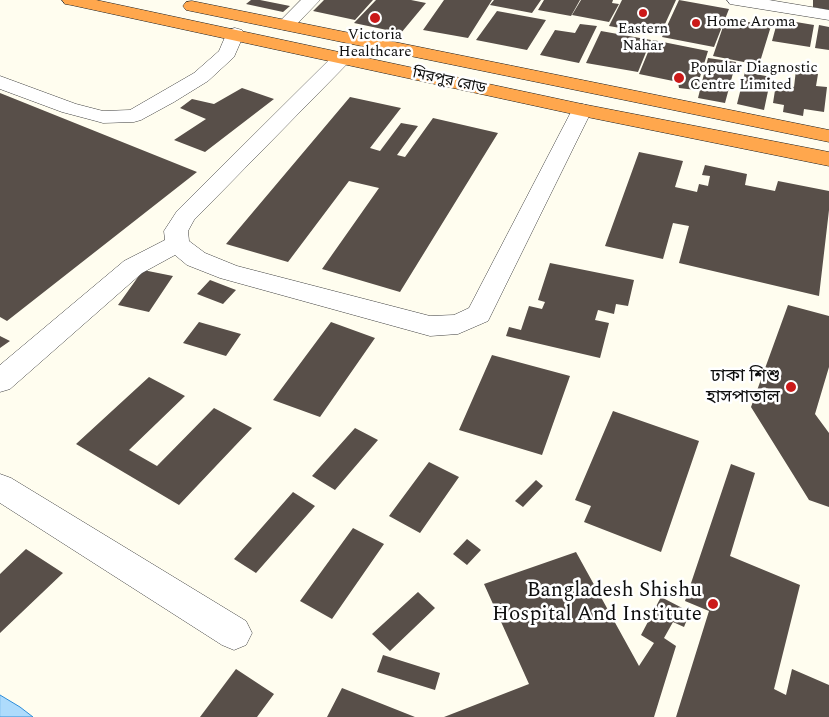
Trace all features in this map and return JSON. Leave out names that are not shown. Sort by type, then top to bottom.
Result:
[{"type":"highway","name":"মিরপুর রোড","points":[[71,0],[582,110],[829,159]]},
{"type":"highway","name":"মিরপুর রোড","points":[[170,2],[829,136]]},
{"type":"highway","points":[[493,91],[507,70]]},
{"type":"street","points":[[286,25],[311,0]]},
{"type":"street","points":[[736,0],[765,2],[829,15]]},
{"type":"street","points":[[0,82],[69,108],[103,117],[134,116],[201,77],[227,53],[234,34]]},
{"type":"street","points":[[342,58],[185,216],[176,231],[177,244],[196,259],[229,272],[430,326],[458,324],[478,314],[582,110]]},
{"type":"street","points":[[0,381],[133,267],[177,244]]},
{"type":"street","points":[[0,486],[234,633]]},
{"type":"water","points":[[0,695],[20,707],[33,717],[0,717]]},
{"type":"building","points":[[251,0],[290,6],[283,12],[246,4]]},
{"type":"building","points":[[324,0],[373,0],[355,20],[313,11]]},
{"type":"building","points":[[376,0],[411,0],[426,3],[401,33],[354,23]]},
{"type":"building","points":[[444,0],[492,0],[468,38],[423,30]]},
{"type":"building","points":[[494,0],[541,0],[532,13],[490,5]]},
{"type":"building","points":[[544,0],[580,0],[571,16],[538,10]]},
{"type":"building","points":[[581,0],[613,0],[612,3],[619,4],[609,22],[572,15]]},
{"type":"building","name":"Eastern Nahar","points":[[622,0],[676,0],[660,35],[609,26]]},
{"type":"building","name":"Home Aroma","points":[[679,0],[729,9],[714,47],[662,37]]},
{"type":"building","points":[[813,0],[829,0],[829,10],[813,7]]},
{"type":"building","points":[[497,11],[546,20],[527,50],[476,40]]},
{"type":"building","points":[[726,18],[771,26],[759,65],[713,56]]},
{"type":"building","points":[[778,19],[814,25],[810,47],[772,41]]},
{"type":"building","points":[[580,24],[597,26],[579,63],[540,55],[555,30],[575,33]]},
{"type":"building","points":[[819,25],[829,27],[829,50],[815,48]]},
{"type":"building","points":[[601,31],[651,40],[638,72],[586,63]]},
{"type":"building","name":"Popular Diagnostic Centre Limited","points":[[653,40],[708,51],[696,90],[679,88],[678,82],[639,74]]},
{"type":"building","points":[[708,58],[736,62],[725,103],[698,98]]},
{"type":"building","points":[[796,70],[818,74],[816,86],[827,87],[824,112],[804,109],[803,116],[783,112],[784,105],[773,103],[776,84],[794,87]]},
{"type":"building","points":[[745,72],[771,77],[764,110],[737,104]]},
{"type":"building","points":[[242,88],[274,99],[205,152],[174,140],[206,119],[180,108],[192,99],[214,104]]},
{"type":"building","points":[[0,93],[197,172],[7,321],[0,317]]},
{"type":"building","points":[[350,97],[401,108],[370,148],[380,151],[401,123],[418,126],[397,155],[405,157],[433,118],[498,133],[400,292],[322,269],[379,188],[349,181],[288,262],[226,244]]},
{"type":"building","points":[[639,152],[683,161],[675,187],[697,192],[699,184],[708,186],[710,176],[702,175],[705,165],[747,174],[745,185],[775,191],[778,181],[829,191],[829,210],[819,296],[679,263],[689,226],[673,223],[663,259],[605,246]]},
{"type":"building","points":[[550,263],[634,280],[628,306],[616,304],[614,314],[598,310],[595,320],[609,323],[600,358],[506,336],[509,327],[521,330],[529,306],[542,309],[545,302],[538,300]]},
{"type":"building","points":[[143,270],[173,276],[149,312],[118,305]]},
{"type":"building","points":[[210,280],[236,290],[223,304],[197,294]]},
{"type":"building","name":"ঢাকা শিশু হাসপাতাল","points":[[788,305],[829,316],[829,367],[815,414],[829,433],[829,507],[809,500],[751,407]]},
{"type":"building","points":[[199,322],[241,334],[226,356],[183,343]]},
{"type":"building","points":[[331,322],[375,338],[320,417],[273,400]]},
{"type":"building","points":[[0,336],[10,341],[0,348]]},
{"type":"building","points":[[492,355],[570,376],[542,455],[459,430]]},
{"type":"building","points":[[149,377],[185,396],[129,450],[157,466],[214,408],[252,428],[179,505],[76,444]]},
{"type":"building","points":[[613,411],[699,441],[661,552],[584,522],[591,506],[575,500]]},
{"type":"building","points":[[355,428],[378,440],[335,490],[312,476]]},
{"type":"building","points":[[429,462],[459,477],[420,533],[389,516]]},
{"type":"building","points":[[731,464],[755,473],[730,556],[800,585],[774,689],[786,695],[792,669],[829,685],[829,717],[676,717],[709,611],[685,601]]},
{"type":"building","points":[[536,480],[543,486],[523,507],[515,501]]},
{"type":"building","points":[[293,492],[315,506],[256,573],[234,559]]},
{"type":"building","points":[[353,528],[384,544],[332,619],[300,601]]},
{"type":"building","points":[[467,539],[481,550],[467,565],[453,554]]},
{"type":"building","points":[[26,549],[63,573],[0,633],[0,574]]},
{"type":"building","points":[[576,552],[639,666],[654,643],[641,635],[661,597],[690,612],[684,627],[673,622],[664,638],[676,646],[654,717],[444,717],[529,684],[484,584]]},
{"type":"building","points":[[418,592],[435,608],[390,651],[372,634]]},
{"type":"building","points":[[383,655],[440,673],[435,690],[377,672]]},
{"type":"building","points":[[236,669],[274,694],[257,717],[200,717]]},
{"type":"building","points":[[342,688],[415,717],[327,717]]},
{"type":"place","name":"Eastern Nahar","points":[[643,13]]},
{"type":"place","name":"Victoria Healthcare","points":[[375,18]]},
{"type":"place","name":"Home Aroma","points":[[696,23]]},
{"type":"place","name":"Popular Diagnostic Centre Limited","points":[[679,78]]},
{"type":"place","name":"ঢাকা শিশু হাসপাতাল","points":[[791,387]]},
{"type":"place","name":"Bangladesh Shishu Hospital And Institute","points":[[713,604]]}]
